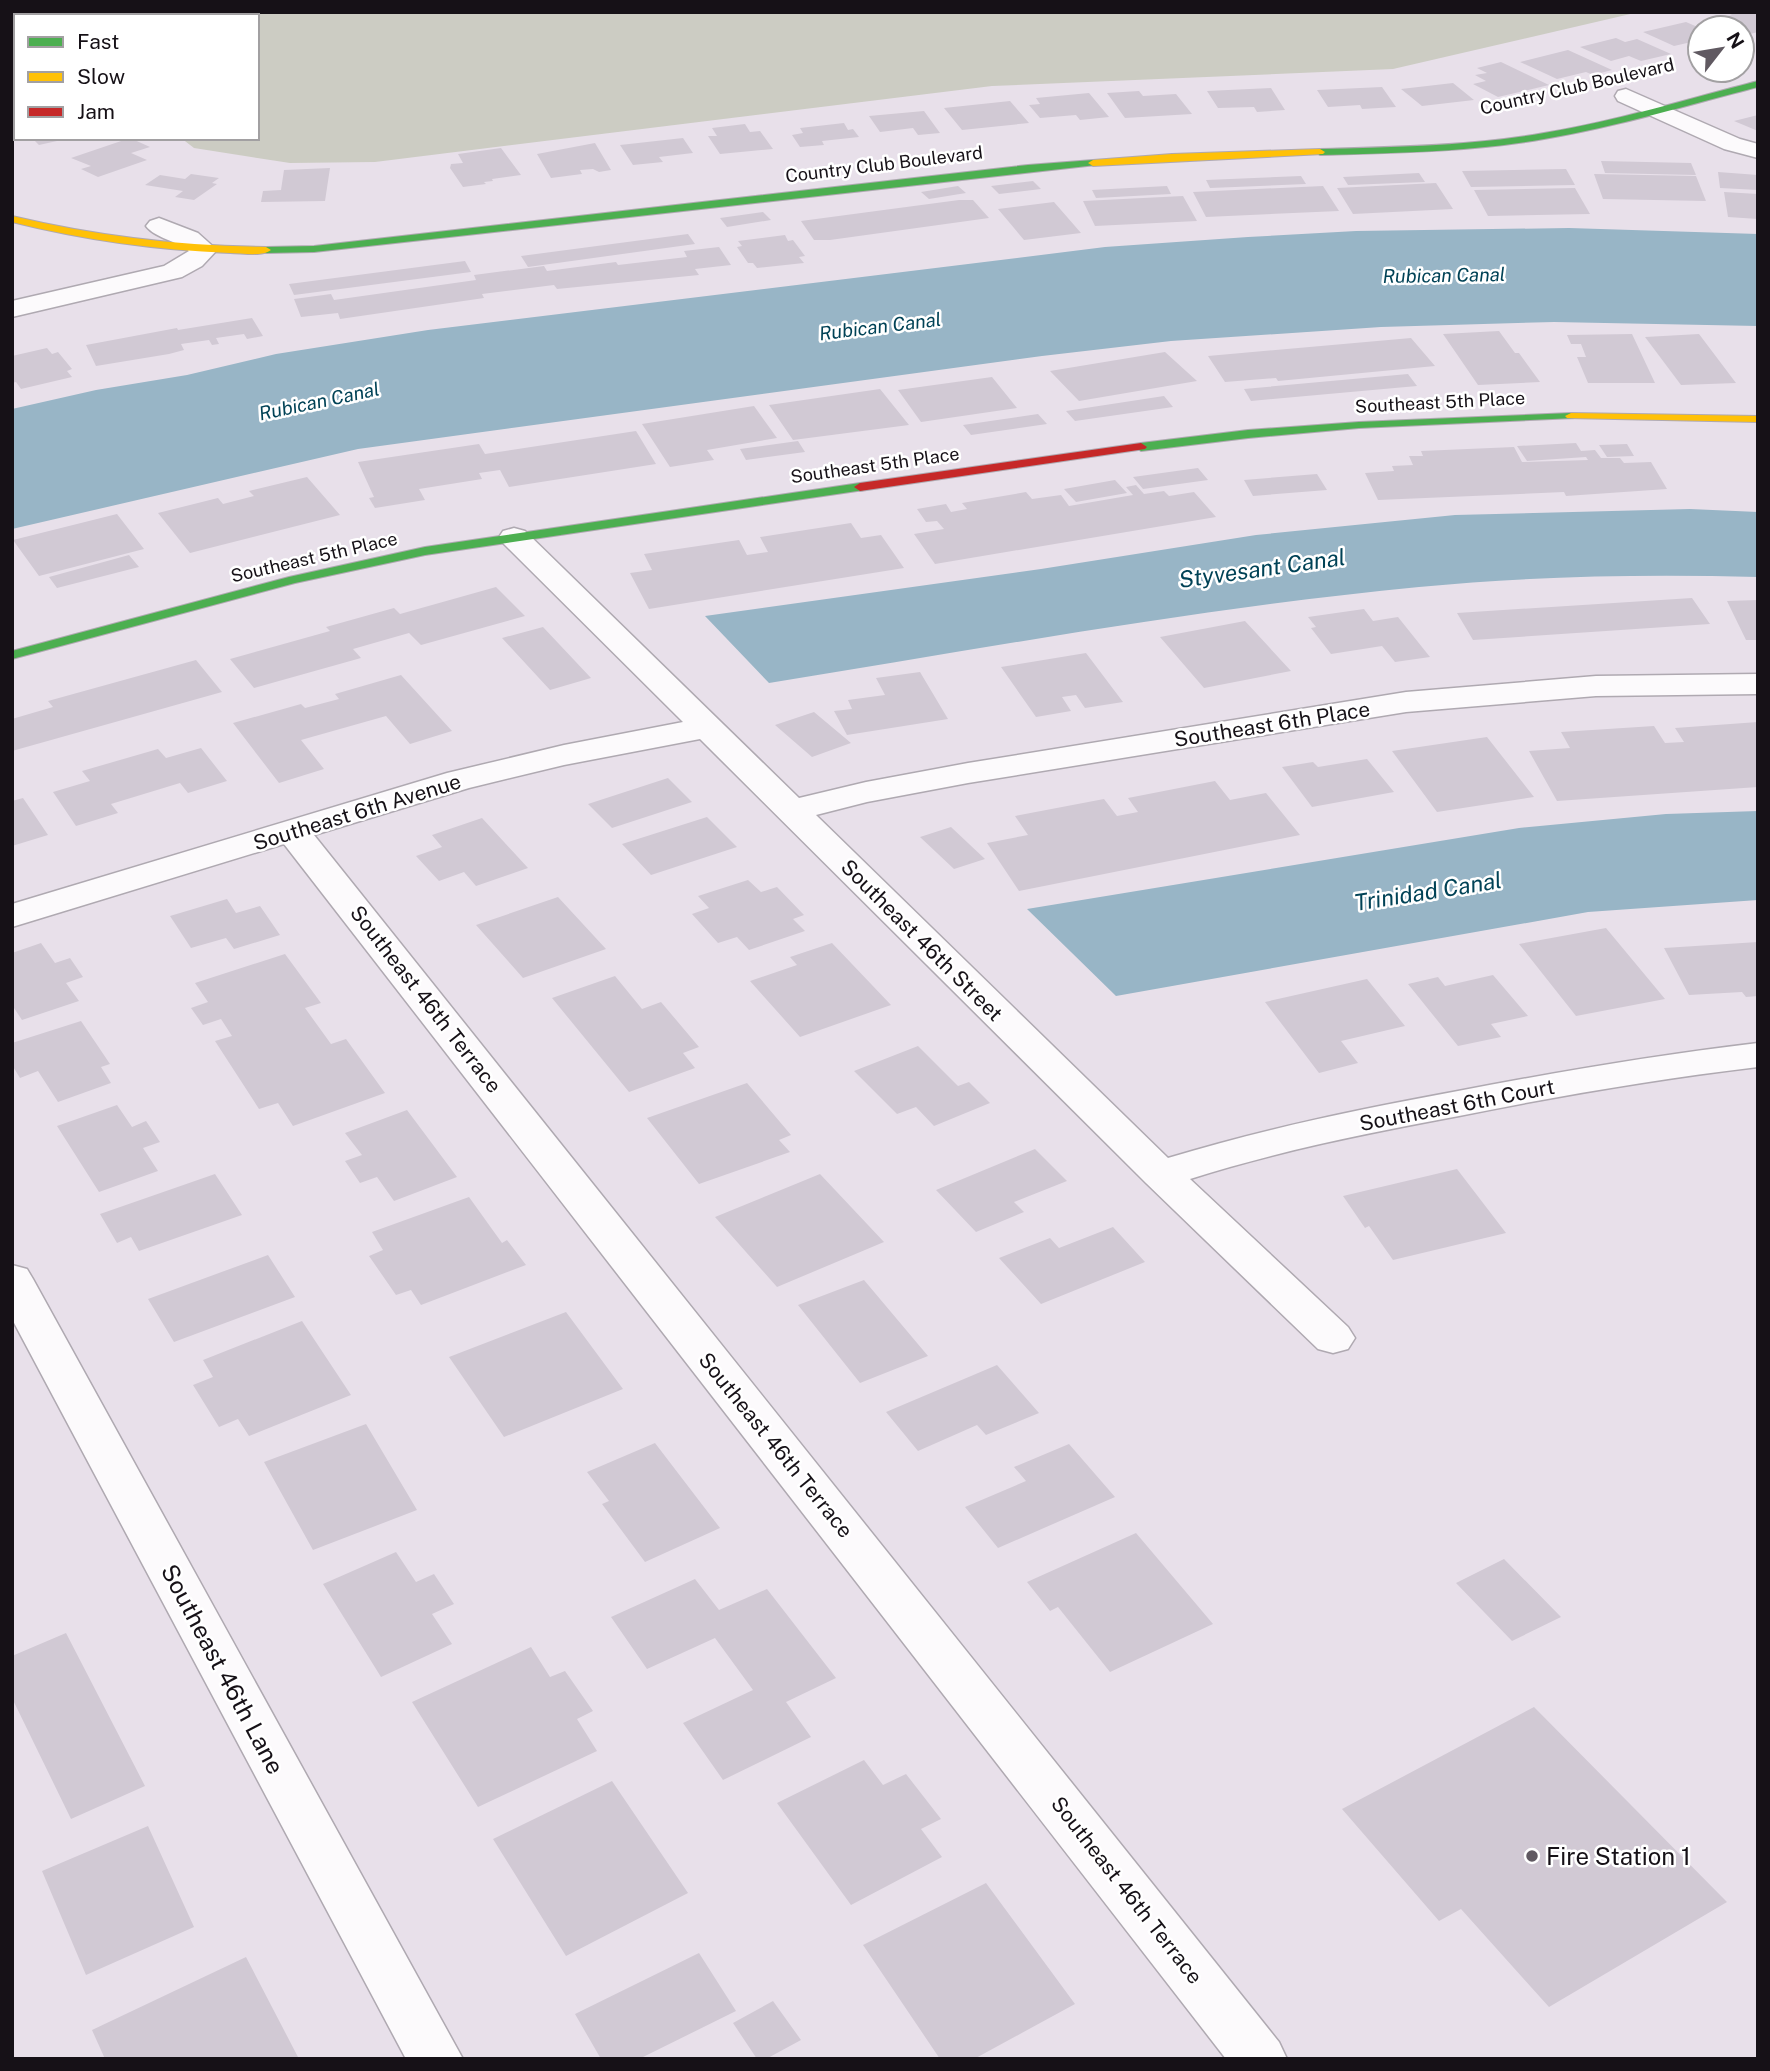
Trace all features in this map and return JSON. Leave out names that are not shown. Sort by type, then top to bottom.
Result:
[{"type":"main road","name":"Country Club Boulevard","points":[[12,219],[55,231],[116,242],[207,240],[258,251],[370,245],[1006,170],[1172,157],[1472,146],[1553,135],[1653,100],[1758,84]]},
{"type":"main road","points":[[996,154],[1006,170]]},
{"type":"main road","points":[[756,181],[767,197]]},
{"type":"main road","points":[[342,229],[419,220]]},
{"type":"main road","name":"Southeast 5th Place","points":[[12,655],[328,571],[425,551],[1072,456],[1255,434],[1471,419],[1661,416],[1758,419]]},
{"type":"street","points":[[1619,98],[1653,100],[1732,144],[1758,151]]},
{"type":"street","points":[[12,309],[173,272],[193,261],[207,240],[153,225]]},
{"type":"street","name":"Southeast 46th Street","points":[[514,537],[1160,1174],[1333,1338]]},
{"type":"street","name":"Southeast 6th Place","points":[[792,811],[866,792],[968,773],[1406,702],[1596,686],[1758,684]]},
{"type":"street","name":"Southeast 6th Avenue","points":[[12,916],[459,780],[564,755],[707,728]]},
{"type":"street","name":"Southeast 46th Terrace","points":[[293,832],[1259,2059]]},
{"type":"street","name":"Southeast 6th Court","points":[[1160,1174],[1227,1153],[1423,1110],[1639,1070],[1758,1055]]},
{"type":"street","name":"Southeast 46th Lane","points":[[12,1279],[435,2059]]},
{"type":"shaded area","points":[[1639,12],[1393,69],[992,86],[375,162],[290,163],[194,148],[184,140],[259,140],[259,14],[218,14]]},
{"type":"water","name":"Rubican Canal","points":[[1569,228],[1758,234],[1758,326],[1554,322],[1381,327],[1171,341],[1042,356],[358,449],[12,529],[12,409],[96,390],[187,375],[276,354],[428,330],[1105,247],[1356,231]]},
{"type":"water","name":"Styvesant Canal","points":[[1690,509],[1758,512],[1758,577],[1546,578],[1461,583],[1337,596],[1093,630],[769,683],[705,616],[1041,569],[1256,535],[1455,515]]},
{"type":"water","name":"Trinidad Canal","points":[[1758,811],[1758,900],[1588,912],[1116,996],[1027,909],[1519,828],[1666,814]]},
{"type":"building","points":[[1726,12],[1758,12],[1758,32],[1756,14]]},
{"type":"building","points":[[1686,22],[1686,43],[1674,46],[1643,32]]},
{"type":"building","points":[[1616,38],[1625,42],[1637,39],[1671,54],[1641,61],[1629,56],[1611,61],[1580,47]]},
{"type":"building","points":[[1568,50],[1612,70],[1593,75],[1586,72],[1557,79],[1520,62]]},
{"type":"building","points":[[1501,62],[1549,85],[1498,97],[1473,84],[1486,81],[1475,75],[1487,73],[1477,68]]},
{"type":"building","points":[[1453,83],[1474,100],[1422,106],[1401,89]]},
{"type":"building","points":[[1382,87],[1396,107],[1328,107],[1317,90]]},
{"type":"building","points":[[1271,88],[1285,110],[1257,112],[1254,107],[1218,108],[1207,91]]},
{"type":"building","points":[[1139,91],[1143,96],[1176,94],[1192,114],[1125,118],[1107,93]]},
{"type":"building","points":[[1089,93],[1109,117],[1080,120],[1076,115],[1040,118],[1029,105],[1040,104],[1036,98]]},
{"type":"building","points":[[1010,101],[1029,123],[962,130],[944,108]]},
{"type":"building","points":[[924,111],[940,133],[918,135],[913,128],[880,132],[869,116]]},
{"type":"building","points":[[1758,115],[1758,131],[1734,121]]},
{"type":"building","points":[[844,123],[848,130],[853,129],[859,137],[822,141],[824,145],[800,147],[792,135],[803,133],[800,128]]},
{"type":"building","points":[[745,124],[750,132],[760,131],[773,149],[720,154],[708,136],[717,136],[712,128]]},
{"type":"building","points":[[683,138],[693,153],[659,157],[663,162],[633,165],[620,145]]},
{"type":"building","points":[[34,140],[62,140],[39,145]]},
{"type":"building","points":[[124,140],[134,140],[150,147],[131,153],[147,160],[98,177],[81,169],[91,166],[71,158]]},
{"type":"building","points":[[595,143],[611,170],[580,170],[582,174],[551,178],[537,154]]},
{"type":"building","points":[[501,148],[521,175],[463,187],[450,168],[451,164],[463,163],[458,154]]},
{"type":"building","points":[[1601,161],[1691,163],[1696,175],[1605,173]]},
{"type":"building","points":[[330,168],[325,201],[261,202],[263,191],[281,190],[284,170]]},
{"type":"building","points":[[1566,169],[1575,185],[1471,187],[1462,171]]},
{"type":"building","points":[[1718,172],[1758,175],[1758,190],[1720,188]]},
{"type":"building","points":[[1419,173],[1425,182],[1348,185],[1343,177]]},
{"type":"building","points":[[191,174],[219,178],[212,183],[217,184],[194,200],[175,197],[183,191],[145,185],[160,175],[185,179]]},
{"type":"building","points":[[1594,174],[1696,176],[1706,201],[1603,199]]},
{"type":"building","points":[[1301,176],[1306,184],[1210,188],[1206,180]]},
{"type":"building","points":[[1033,181],[1041,189],[999,194],[991,186]]},
{"type":"building","points":[[1436,183],[1453,209],[1353,214],[1337,188]]},
{"type":"building","points":[[958,186],[966,193],[929,199],[921,192]]},
{"type":"building","points":[[1167,186],[1171,194],[1096,198],[1092,190]]},
{"type":"building","points":[[1323,186],[1339,211],[1206,217],[1193,192]]},
{"type":"building","points":[[1575,188],[1590,214],[1488,216],[1474,190]]},
{"type":"building","points":[[1724,192],[1758,194],[1758,219],[1728,217]]},
{"type":"building","points":[[1183,196],[1197,221],[1095,226],[1083,201]]},
{"type":"building","points":[[973,200],[989,218],[830,240],[814,240],[801,221]]},
{"type":"building","points":[[1054,202],[1081,233],[1024,240],[998,209]]},
{"type":"building","points":[[763,212],[771,220],[727,227],[720,218]]},
{"type":"building","points":[[688,234],[695,244],[528,267],[521,256]]},
{"type":"building","points":[[785,235],[788,241],[793,240],[805,256],[799,257],[804,263],[757,268],[753,263],[748,263],[737,247],[742,246],[738,241]]},
{"type":"building","points":[[719,247],[731,265],[695,269],[699,275],[557,289],[554,285],[482,294],[484,298],[340,319],[338,313],[301,317],[294,299],[331,294],[334,300],[476,280],[474,275],[544,266],[547,271],[687,257],[684,251]]},
{"type":"building","points":[[465,261],[471,272],[294,295],[289,284]]},
{"type":"building","points":[[252,318],[263,336],[247,339],[244,334],[216,338],[219,344],[212,345],[209,340],[181,344],[184,350],[96,366],[86,345],[177,328],[178,330]]},
{"type":"building","points":[[1499,331],[1540,382],[1478,385],[1443,334]]},
{"type":"building","points":[[1632,334],[1655,383],[1588,383],[1577,357],[1586,357],[1581,344],[1571,344],[1567,335]]},
{"type":"building","points":[[1699,334],[1736,383],[1681,385],[1645,337]]},
{"type":"building","points":[[1411,338],[1435,366],[1278,381],[1276,378],[1225,382],[1208,356]]},
{"type":"building","points":[[47,348],[52,354],[58,352],[72,369],[67,371],[72,377],[21,389],[16,382],[12,383],[12,356]]},
{"type":"building","points":[[1165,352],[1197,381],[1079,401],[1050,371]]},
{"type":"building","points":[[1408,374],[1417,386],[1251,401],[1244,389]]},
{"type":"building","points":[[992,377],[1017,408],[921,422],[898,390]]},
{"type":"building","points":[[880,389],[909,425],[793,440],[769,405]]},
{"type":"building","points":[[1164,396],[1173,407],[1075,421],[1066,411]]},
{"type":"building","points":[[754,406],[777,438],[707,450],[714,460],[670,467],[642,424]]},
{"type":"building","points":[[1038,414],[1047,424],[971,435],[963,425]]},
{"type":"building","points":[[636,431],[656,464],[509,487],[500,470],[479,473],[482,479],[419,489],[425,500],[375,508],[369,498],[374,497],[358,462],[479,444],[485,454]]},
{"type":"building","points":[[798,441],[805,452],[746,460],[740,449]]},
{"type":"building","points":[[1576,443],[1581,451],[1595,450],[1601,458],[1620,458],[1624,463],[1651,462],[1667,489],[1566,496],[1564,492],[1378,500],[1365,473],[1394,471],[1392,466],[1413,465],[1409,456],[1423,456],[1421,451],[1514,447],[1522,462],[1588,460],[1586,457],[1527,461],[1517,446]]},
{"type":"building","points":[[1627,444],[1634,456],[1607,457],[1599,445]]},
{"type":"building","points":[[1198,468],[1208,480],[1143,489],[1133,477]]},
{"type":"building","points":[[1317,474],[1327,490],[1253,496],[1244,480]]},
{"type":"building","points":[[307,477],[340,515],[190,553],[158,513],[218,498],[223,504],[254,496],[249,491]]},
{"type":"building","points":[[1115,480],[1127,493],[1076,502],[1064,489]]},
{"type":"building","points":[[1136,485],[1144,494],[1164,491],[1169,496],[1194,492],[1216,517],[935,564],[914,534],[944,529],[937,521],[926,522],[917,509],[946,504],[951,512],[967,509],[962,503],[1026,492],[1032,499],[1061,495],[1069,506],[1133,495],[1126,487]]},
{"type":"building","points":[[117,514],[144,549],[39,576],[13,540]]},
{"type":"building","points":[[851,523],[861,538],[881,535],[904,568],[649,609],[630,573],[652,570],[644,554],[739,540],[747,555],[768,552],[760,537]]},
{"type":"building","points":[[129,555],[139,567],[57,588],[49,577]]},
{"type":"building","points":[[496,587],[525,616],[421,645],[409,633],[353,649],[361,658],[254,688],[230,659],[330,631],[326,627],[394,608],[400,614]]},
{"type":"building","points":[[1692,598],[1710,624],[1473,640],[1457,613]]},
{"type":"building","points":[[1758,600],[1758,640],[1746,640],[1727,601]]},
{"type":"building","points":[[1364,609],[1373,621],[1398,617],[1430,657],[1395,662],[1382,646],[1331,654],[1311,628],[1316,627],[1308,617]]},
{"type":"building","points":[[1245,621],[1291,671],[1204,688],[1160,637]]},
{"type":"building","points":[[543,627],[591,678],[550,690],[502,638]]},
{"type":"building","points":[[1086,653],[1123,702],[1085,708],[1076,695],[1062,697],[1071,711],[1036,717],[1001,667]]},
{"type":"building","points":[[196,660],[222,692],[12,751],[12,719],[53,707],[48,701]]},
{"type":"building","points":[[920,672],[948,719],[847,735],[834,711],[852,709],[848,700],[885,695],[876,678]]},
{"type":"building","points":[[401,675],[452,731],[410,744],[386,716],[301,740],[324,769],[279,783],[233,723],[301,704],[305,708],[339,699],[335,694]]},
{"type":"building","points":[[814,712],[851,743],[812,757],[775,725]]},
{"type":"building","points":[[1758,722],[1758,787],[1557,801],[1529,751],[1570,748],[1561,732],[1654,726],[1665,743],[1684,742],[1675,728]]},
{"type":"building","points":[[1487,737],[1534,797],[1437,812],[1392,751]]},
{"type":"building","points":[[201,748],[227,781],[188,793],[180,783],[111,804],[118,813],[76,826],[53,792],[90,781],[82,771],[158,749],[166,758]]},
{"type":"building","points":[[1367,759],[1394,792],[1312,807],[1282,767],[1313,762],[1318,767]]},
{"type":"building","points":[[668,778],[692,802],[612,828],[588,804]]},
{"type":"building","points":[[1215,781],[1230,800],[1266,793],[1300,835],[1019,891],[987,843],[1028,835],[1015,816],[1104,799],[1117,816],[1138,812],[1128,798]]},
{"type":"building","points":[[23,798],[48,835],[12,846],[12,801]]},
{"type":"building","points":[[707,817],[737,847],[651,875],[622,844]]},
{"type":"building","points":[[482,818],[528,868],[476,886],[464,872],[439,881],[416,856],[442,847],[432,835]]},
{"type":"building","points":[[951,827],[985,859],[954,869],[920,837]]},
{"type":"building","points":[[748,880],[761,892],[777,887],[804,915],[793,919],[805,931],[749,950],[737,937],[718,943],[692,914],[709,908],[698,896]]},
{"type":"building","points":[[558,897],[606,949],[523,978],[476,925]]},
{"type":"building","points":[[227,899],[236,913],[260,906],[280,935],[234,949],[226,938],[191,948],[170,916]]},
{"type":"building","points":[[1606,928],[1665,999],[1576,1016],[1519,944]]},
{"type":"building","points":[[1758,942],[1758,996],[1746,997],[1742,992],[1689,995],[1664,948]]},
{"type":"building","points":[[41,943],[55,963],[70,958],[83,977],[66,983],[79,1001],[22,1020],[12,1005],[12,953]]},
{"type":"building","points":[[832,943],[891,1005],[800,1037],[750,981],[797,965],[790,957]]},
{"type":"building","points":[[285,954],[321,1003],[305,1008],[331,1044],[346,1039],[385,1093],[293,1126],[278,1103],[259,1109],[215,1041],[232,1036],[221,1019],[203,1025],[191,1008],[208,1002],[195,983]]},
{"type":"building","points":[[1493,975],[1528,1016],[1491,1024],[1501,1037],[1458,1046],[1408,984],[1438,977],[1445,986]]},
{"type":"building","points":[[615,976],[642,1009],[661,1002],[699,1047],[683,1053],[695,1068],[629,1092],[552,998]]},
{"type":"building","points":[[1367,979],[1405,1026],[1341,1041],[1358,1063],[1319,1073],[1265,1002]]},
{"type":"building","points":[[81,1021],[110,1064],[101,1067],[111,1083],[58,1102],[38,1071],[20,1078],[12,1065],[12,1043]]},
{"type":"building","points":[[918,1046],[958,1086],[969,1082],[990,1103],[934,1126],[916,1107],[897,1114],[854,1071]]},
{"type":"building","points":[[747,1083],[791,1135],[779,1140],[790,1152],[699,1184],[647,1118]]},
{"type":"building","points":[[117,1105],[132,1127],[146,1121],[160,1142],[143,1148],[158,1171],[99,1192],[57,1126]]},
{"type":"building","points":[[407,1110],[457,1177],[394,1201],[377,1177],[360,1183],[345,1161],[362,1155],[345,1133]]},
{"type":"building","points":[[1035,1149],[1067,1181],[1014,1202],[1024,1212],[976,1232],[936,1190]]},
{"type":"building","points":[[1457,1169],[1506,1233],[1393,1260],[1369,1226],[1365,1228],[1343,1196]]},
{"type":"building","points":[[215,1174],[242,1215],[139,1251],[131,1237],[117,1243],[100,1214]]},
{"type":"building","points":[[820,1174],[884,1242],[777,1287],[715,1217]]},
{"type":"building","points":[[469,1197],[502,1243],[507,1240],[526,1265],[421,1305],[411,1290],[396,1295],[369,1256],[383,1250],[372,1232]]},
{"type":"building","points":[[1113,1227],[1145,1262],[1041,1304],[999,1258],[1050,1238],[1059,1248]]},
{"type":"building","points":[[268,1255],[295,1297],[174,1342],[148,1299]]},
{"type":"building","points":[[864,1280],[928,1356],[860,1383],[798,1305]]},
{"type":"building","points":[[566,1312],[623,1389],[504,1437],[449,1357]]},
{"type":"building","points":[[302,1321],[351,1395],[249,1436],[238,1419],[219,1427],[193,1385],[213,1377],[203,1360]]},
{"type":"building","points":[[997,1365],[1039,1413],[986,1435],[977,1425],[918,1451],[886,1412]]},
{"type":"building","points":[[366,1424],[417,1510],[313,1550],[264,1462]]},
{"type":"building","points":[[655,1443],[720,1528],[645,1562],[602,1504],[609,1501],[587,1472]]},
{"type":"building","points":[[1069,1444],[1115,1497],[998,1548],[965,1507],[1026,1481],[1014,1467]]},
{"type":"building","points":[[1136,1533],[1213,1624],[1110,1672],[1058,1607],[1050,1611],[1027,1582]]},
{"type":"building","points":[[396,1552],[416,1582],[434,1574],[454,1604],[432,1614],[452,1644],[381,1677],[323,1584]]},
{"type":"building","points":[[1504,1559],[1561,1617],[1512,1641],[1456,1583]]},
{"type":"building","points":[[695,1579],[719,1610],[767,1589],[836,1678],[786,1702],[811,1737],[723,1780],[683,1723],[753,1690],[715,1638],[647,1669],[611,1617]]},
{"type":"building","points":[[66,1633],[145,1786],[71,1819],[12,1698],[12,1656]]},
{"type":"building","points":[[531,1647],[550,1677],[565,1671],[593,1711],[577,1719],[597,1751],[478,1807],[412,1702]]},
{"type":"building","name":"Fire Station 1","points":[[1534,1707],[1727,1902],[1549,2007],[1461,1909],[1439,1921],[1342,1809]]},
{"type":"building","points":[[864,1760],[883,1785],[906,1774],[941,1819],[921,1829],[942,1857],[851,1905],[777,1803]]},
{"type":"building","points":[[612,1781],[688,1893],[566,1956],[493,1839]]},
{"type":"building","points":[[148,1826],[194,1927],[86,1975],[42,1871]]},
{"type":"building","points":[[986,1883],[1075,2004],[974,2059],[940,2059],[863,1945]]},
{"type":"building","points":[[699,1953],[736,2011],[639,2059],[601,2059],[575,2014]]},
{"type":"building","points":[[246,1957],[299,2059],[105,2059],[92,2030]]},
{"type":"building","points":[[773,2001],[801,2040],[766,2059],[757,2059],[733,2023]]},
{"type":"traffic: fast","points":[[194,14],[204,12]]},
{"type":"traffic: fast","points":[[1320,152],[1416,149],[1512,141],[1605,124],[1758,84]]},
{"type":"traffic: fast","points":[[266,250],[314,249],[1028,168],[1093,163]]},
{"type":"traffic: fast","points":[[1141,447],[1248,434],[1359,425],[1571,416]]},
{"type":"traffic: fast","points":[[12,655],[293,580],[425,551],[860,487]]},
{"type":"traffic: slow","points":[[119,14],[129,12]]},
{"type":"traffic: slow","points":[[1093,163],[1172,157],[1320,152]]},
{"type":"traffic: slow","points":[[12,219],[138,243],[266,250]]},
{"type":"traffic: slow","points":[[1571,416],[1758,419]]},
{"type":"traffic: jam","points":[[860,487],[1141,447]]},
{"type":"place","name":"Fire Station 1","points":[[1532,1856]]}]
